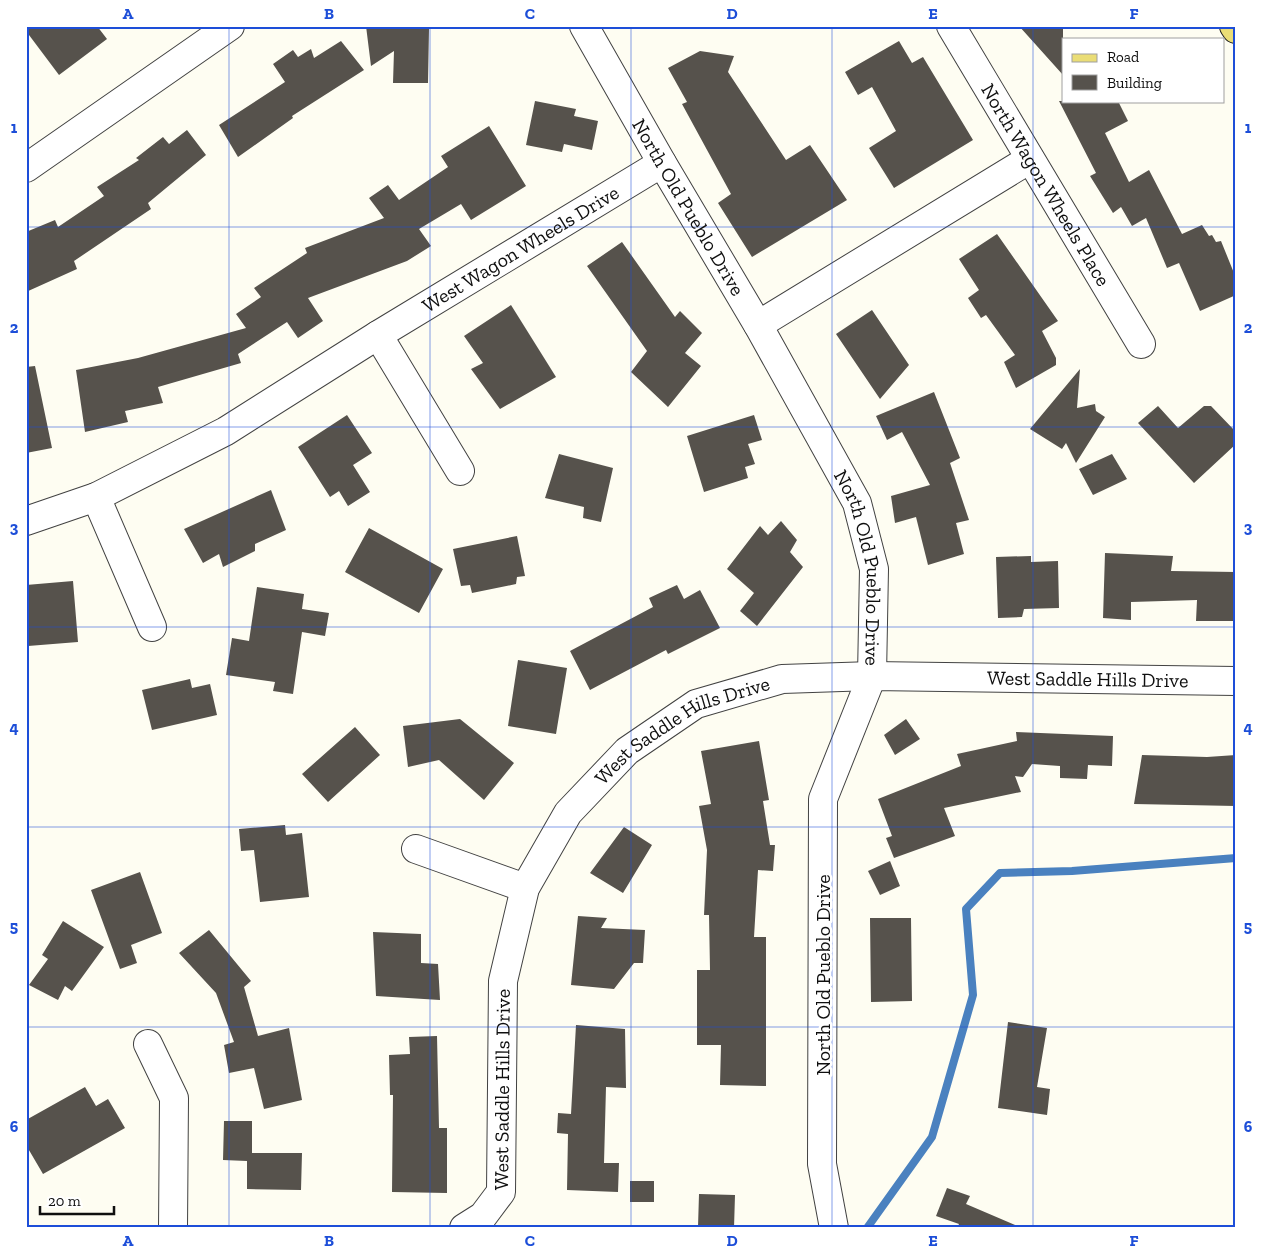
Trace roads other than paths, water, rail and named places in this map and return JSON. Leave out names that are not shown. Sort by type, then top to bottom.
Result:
[{"type":"street","points":[[26,168],[230,26]]},
{"type":"street","name":"North Old Pueblo Drive","points":[[584,26],[662,163],[758,324],[857,503],[874,569],[872,676],[823,798],[822,1164],[834,1228]]},
{"type":"street","name":"North Wagon Wheels Place","points":[[951,26],[1141,344]]},
{"type":"street","points":[[758,324],[1030,159]]},
{"type":"street","name":"West Wagon Wheels Drive","points":[[26,521],[96,497],[226,431],[378,335],[662,163]]},
{"type":"street","points":[[378,335],[460,471]]},
{"type":"street","points":[[96,497],[152,627]]},
{"type":"street","name":"West Saddle Hills Drive","points":[[473,1222],[501,1192],[503,981],[525,888],[568,813],[627,750],[696,704],[782,678],[872,676],[1236,681]]},
{"type":"street","points":[[416,849],[525,888]]},
{"type":"street","points":[[148,1044],[174,1098],[173,1228]]},
{"type":"waterway","points":[[867,1228],[932,1137],[973,995],[966,909],[1000,873],[1072,871],[1236,858]]}]
